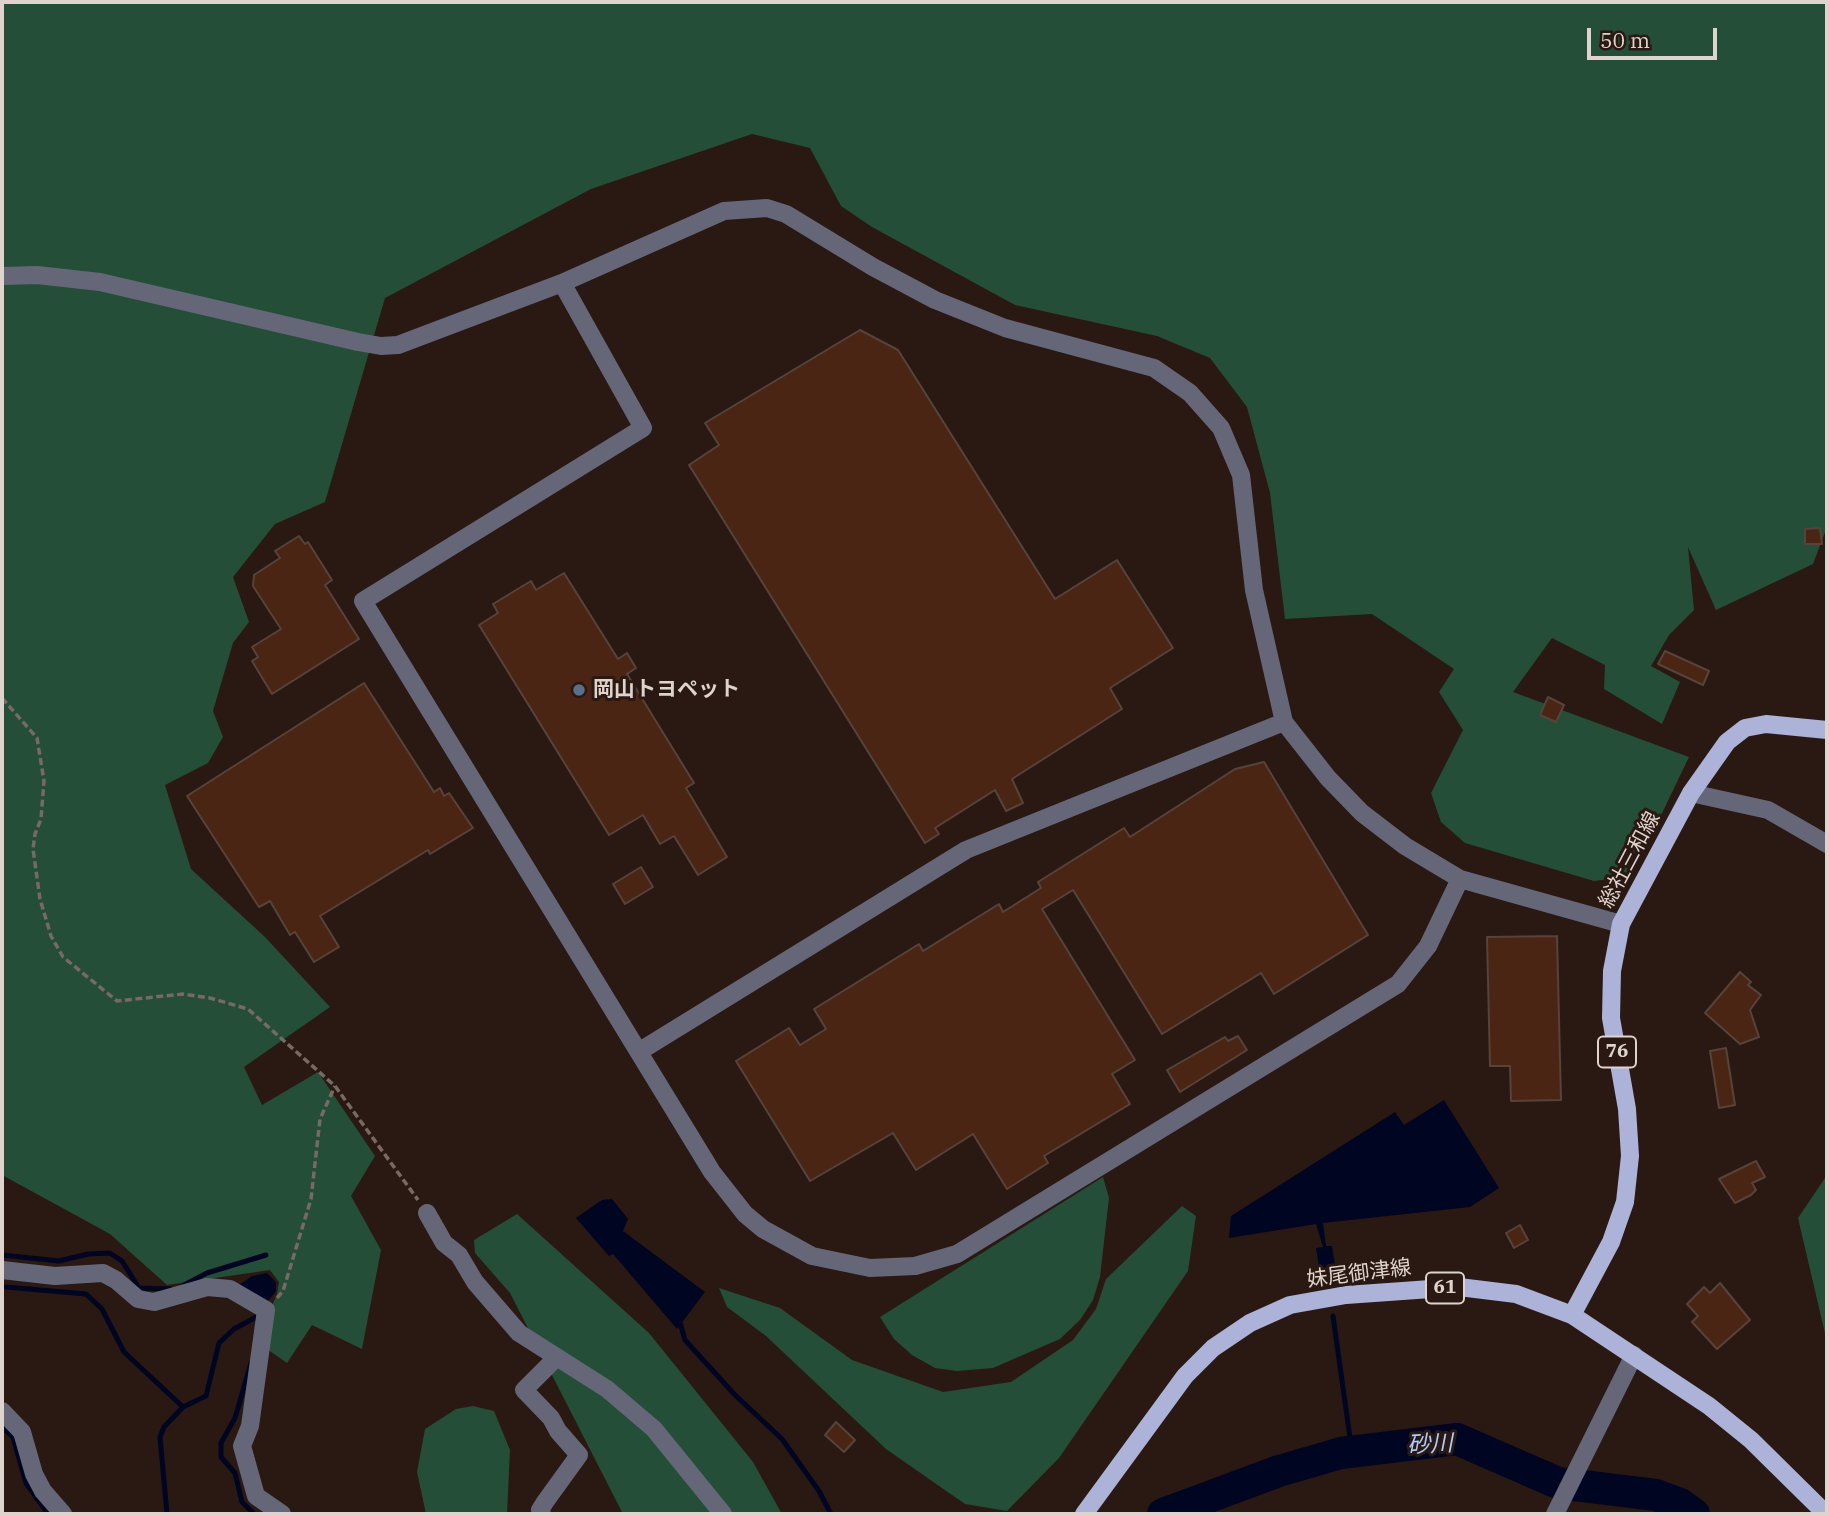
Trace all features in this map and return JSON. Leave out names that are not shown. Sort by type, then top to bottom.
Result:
[{"type":"main road","name":"総社三和線","points":[[1572,1315],[1611,1242],[1625,1202],[1630,1156],[1627,1109],[1611,1018],[1612,971],[1621,924],[1691,793],[1727,741],[1745,728],[1766,723],[1827,730]]},
{"type":"main road","name":"妹尾御津線","points":[[1084,1514],[1194,1367],[1213,1348],[1250,1323],[1290,1305],[1346,1295],[1459,1287],[1516,1294],[1572,1315],[1710,1406],[1751,1440],[1826,1514]]},
{"type":"street","points":[[3,274],[37,275],[138,289],[381,346],[398,345],[562,283],[724,211],[767,208],[786,214],[873,267],[935,300],[1005,328],[1137,363],[1172,378],[1206,408],[1221,428],[1241,475],[1256,602],[1284,722],[1362,813],[1405,846],[1460,879],[1621,924]]},
{"type":"street","points":[[562,283],[643,428],[363,601],[712,1172],[746,1214],[763,1229],[794,1249],[832,1262],[870,1268],[915,1266],[957,1254],[979,1243],[1398,984],[1428,946],[1460,879]]},
{"type":"street","points":[[640,1051],[966,850],[1284,722]]},
{"type":"street","points":[[1691,793],[1768,810],[1827,844]]},
{"type":"street","points":[[427,1213],[444,1243],[459,1255],[494,1306],[519,1334],[607,1390],[654,1429],[723,1514]]},
{"type":"street","points":[[2,1272],[55,1276],[103,1273],[116,1280],[138,1300],[154,1302],[207,1287],[230,1289],[263,1309],[250,1426],[242,1446],[256,1496],[282,1514]]},
{"type":"street","points":[[1555,1514],[1634,1355]]},
{"type":"street","points":[[542,1514],[540,1510],[545,1502],[579,1455],[558,1431],[551,1418],[524,1391],[555,1359]]},
{"type":"street","points":[[2,1411],[22,1432],[38,1482],[63,1514]]},
{"type":"path","points":[[2,698],[37,738],[44,780],[41,819],[34,834],[33,849],[40,899],[51,936],[63,957],[117,1001],[183,994],[210,998],[248,1009],[335,1086],[427,1213]]},
{"type":"path","points":[[263,1309],[283,1291],[311,1199],[320,1119],[335,1086]]},
{"type":"green space","points":[[2,2],[1827,2],[1827,527],[1813,564],[1716,610],[1688,547],[1694,610],[1669,635],[1651,666],[1680,682],[1662,724],[1604,689],[1605,665],[1552,638],[1513,692],[1689,757],[1641,857],[1624,877],[1594,881],[1465,843],[1441,822],[1431,793],[1463,730],[1439,692],[1454,669],[1372,614],[1285,619],[1270,493],[1247,407],[1210,358],[1157,336],[1015,305],[872,227],[841,206],[810,148],[752,134],[591,189],[385,298],[325,502],[275,524],[233,577],[249,622],[233,643],[213,711],[223,737],[208,763],[165,785],[191,869],[265,937],[330,1007],[244,1067],[262,1105],[318,1072],[375,1156],[351,1196],[381,1250],[362,1349],[312,1325],[287,1363],[267,1349],[269,1313],[279,1282],[270,1270],[167,1285],[110,1234],[2,1175]]},
{"type":"green space","points":[[1827,1175],[1827,1342],[1798,1218]]},
{"type":"green space","points":[[1103,1177],[1109,1198],[1100,1277],[1093,1300],[1080,1320],[1060,1339],[993,1368],[957,1371],[935,1368],[912,1355],[894,1339],[880,1317]]},
{"type":"green space","points":[[1182,1206],[1196,1216],[1188,1271],[1059,1458],[1007,1511],[965,1504],[886,1449],[766,1336],[727,1307],[719,1288],[780,1308],[852,1360],[943,1392],[1011,1382],[1073,1340],[1096,1309],[1106,1279]]},
{"type":"green space","points":[[517,1214],[649,1333],[753,1462],[782,1514],[623,1514],[510,1293],[475,1253],[474,1240]]},
{"type":"green space","points":[[473,1406],[494,1411],[510,1450],[507,1514],[426,1514],[417,1472],[425,1429],[456,1409]]},
{"type":"water","points":[[1444,1100],[1499,1188],[1470,1207],[1323,1223],[1326,1246],[1332,1246],[1337,1277],[1321,1279],[1316,1248],[1323,1247],[1316,1224],[1229,1238],[1231,1216],[1395,1112],[1404,1125]]},
{"type":"water","points":[[612,1199],[628,1219],[623,1231],[705,1292],[677,1329],[613,1254],[609,1256],[576,1218],[602,1200]]},
{"type":"water","points":[[267,1273],[276,1282],[276,1291],[269,1300],[261,1303],[239,1285],[252,1276]]},
{"type":"building","points":[[860,330],[898,350],[1055,599],[1117,560],[1173,648],[1110,688],[1122,709],[1012,779],[1023,803],[1006,811],[995,790],[935,828],[939,834],[925,843],[689,465],[719,445],[705,423]]},
{"type":"building","points":[[1820,528],[1822,544],[1805,544],[1805,529]]},
{"type":"building","points":[[299,536],[305,544],[308,542],[332,580],[325,585],[359,639],[272,694],[252,661],[258,657],[252,647],[281,629],[253,586],[254,575],[280,558],[275,551]]},
{"type":"building","points":[[564,573],[618,659],[627,653],[636,668],[627,674],[694,783],[686,788],[727,857],[698,875],[674,836],[660,844],[643,815],[609,835],[479,625],[498,613],[493,604],[531,581],[536,590]]},
{"type":"building","points":[[1665,651],[1709,671],[1703,685],[1658,664]]},
{"type":"building","points":[[364,683],[434,792],[440,788],[444,796],[449,793],[473,828],[430,854],[428,850],[320,916],[339,947],[314,962],[295,932],[290,935],[270,901],[259,907],[187,796]]},
{"type":"building","points":[[1548,697],[1564,705],[1556,722],[1540,715]]},
{"type":"building","points":[[1264,762],[1368,935],[1274,994],[1261,973],[1162,1034],[1073,890],[1042,909],[1135,1060],[1112,1074],[1130,1104],[1044,1156],[1048,1163],[1007,1189],[973,1134],[916,1170],[893,1133],[810,1181],[736,1061],[789,1028],[800,1045],[826,1029],[814,1009],[919,944],[923,951],[999,904],[1003,912],[1041,888],[1038,882],[1124,828],[1130,837],[1235,769]]},
{"type":"building","points":[[641,867],[653,887],[625,904],[613,884]]},
{"type":"building","points":[[1557,936],[1561,1100],[1511,1101],[1510,1066],[1490,1066],[1487,937]]},
{"type":"building","points":[[1740,972],[1751,982],[1748,985],[1761,995],[1750,1010],[1759,1037],[1740,1044],[1705,1013]]},
{"type":"building","points":[[1238,1036],[1247,1050],[1180,1092],[1167,1070],[1225,1037],[1228,1041]]},
{"type":"building","points":[[1726,1048],[1735,1105],[1719,1108],[1710,1051]]},
{"type":"building","points":[[1756,1161],[1765,1177],[1752,1183],[1756,1190],[1751,1195],[1735,1203],[1719,1179]]},
{"type":"building","points":[[1520,1225],[1528,1240],[1514,1248],[1506,1233]]},
{"type":"building","points":[[1720,1283],[1750,1320],[1717,1349],[1692,1322],[1698,1316],[1687,1304],[1704,1287],[1710,1293]]},
{"type":"building","points":[[836,1422],[855,1440],[844,1452],[825,1435]]},
{"type":"waterway","points":[[2,1255],[59,1261],[88,1254],[110,1253],[122,1261],[139,1288],[171,1289]]},
{"type":"waterway","points":[[184,1285],[207,1273],[266,1255]]},
{"type":"waterway","points":[[6,1287],[86,1294],[102,1309],[124,1352],[183,1407],[164,1427],[160,1437],[167,1514]]},
{"type":"waterway","points":[[183,1407],[206,1396],[219,1343],[234,1329],[260,1315]]},
{"type":"waterway","points":[[1333,1316],[1352,1452]]},
{"type":"waterway","points":[[679,1319],[685,1340],[735,1395],[782,1439],[819,1491],[831,1514]]},
{"type":"waterway","points":[[251,1363],[235,1418],[221,1443],[221,1457],[235,1473],[242,1502],[254,1514]]},
{"type":"waterway","points":[[2,1427],[13,1437],[26,1483],[48,1514]]},
{"type":"waterway","name":"砂川","points":[[1163,1514],[1279,1471],[1341,1453],[1457,1439],[1558,1483],[1656,1495],[1680,1504],[1694,1514]]},
{"type":"place","name":"岡山トヨペット","points":[[579,690]]}]
